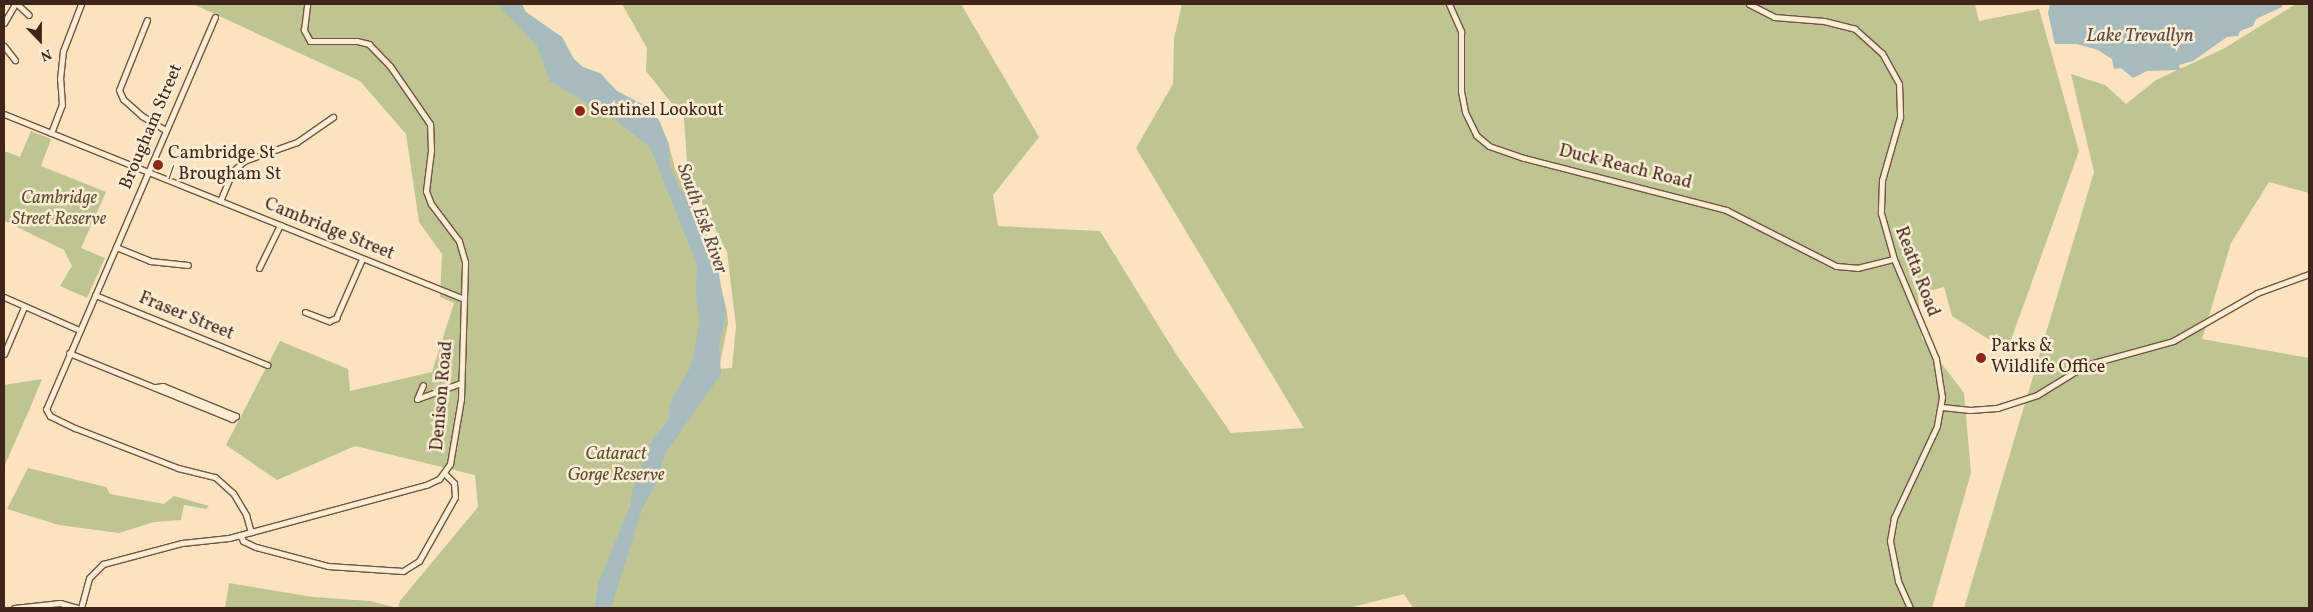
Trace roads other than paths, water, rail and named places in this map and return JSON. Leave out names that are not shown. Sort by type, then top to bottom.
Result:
[{"type":"street","points":[[4,23],[16,4],[29,15]]},
{"type":"street","points":[[51,133],[62,105],[60,79],[63,51],[82,4]]},
{"type":"street","name":"Denison Road","points":[[79,608],[89,578],[100,565],[174,545],[240,535],[426,485],[444,473],[452,458],[461,384],[463,249],[431,204],[426,191],[431,141],[428,120],[385,59],[366,42],[310,41],[304,30],[307,4]]},
{"type":"street","name":"Duck Reach Road","points":[[1450,4],[1461,32],[1460,75],[1465,112],[1476,135],[1489,146],[1524,158],[1726,210],[1836,266],[1857,268],[1894,258]]},
{"type":"street","name":"Reatta Road","points":[[1749,4],[1774,17],[1824,21],[1855,29],[1872,41],[1889,62],[1902,98],[1898,129],[1882,180],[1881,196],[1884,224],[1894,258],[1936,359],[1942,407],[1937,426],[1894,518],[1890,541],[1898,581],[1910,608]]},
{"type":"street","name":"Brougham Street","points":[[215,17],[46,404],[47,412],[75,428],[163,462],[216,477],[233,493],[246,515],[251,532]]},
{"type":"street","points":[[147,20],[119,90],[124,99],[142,116],[165,130]]},
{"type":"street","points":[[4,46],[15,60]]},
{"type":"street","name":"Cambridge Street","points":[[4,114],[449,295],[462,298]]},
{"type":"street","points":[[220,201],[233,171],[244,161],[297,142],[333,116]]},
{"type":"street","points":[[259,268],[280,225]]},
{"type":"street","points":[[116,247],[150,261],[188,265]]},
{"type":"street","points":[[305,312],[328,321],[336,318],[362,259]]},
{"type":"street","points":[[1942,407],[1970,410],[1997,408],[2030,397],[2086,366],[2172,341],[2257,293],[2309,274]]},
{"type":"street","name":"Fraser Street","points":[[95,295],[267,365]]},
{"type":"street","points":[[449,295],[462,312]]},
{"type":"street","points":[[4,297],[79,330]]},
{"type":"street","points":[[4,354],[6,344],[24,306]]},
{"type":"street","points":[[69,352],[156,386],[232,420],[236,416],[163,386],[156,386]]},
{"type":"street","points":[[423,385],[417,399],[461,384]]},
{"type":"street","points":[[240,535],[242,541],[256,547],[328,566],[403,571],[420,561],[455,497],[456,487],[444,473]]},
{"type":"street","points":[[14,608],[60,603],[79,608]]},
{"type":"water","points":[[498,4],[521,4],[526,12],[562,37],[574,59],[583,67],[600,73],[617,91],[642,104],[659,120],[668,142],[670,167],[680,189],[692,202],[716,257],[726,314],[719,344],[721,374],[666,452],[656,483],[642,509],[611,608],[595,608],[598,584],[631,504],[632,492],[652,440],[668,421],[670,403],[691,366],[700,321],[696,297],[697,265],[650,147],[617,121],[550,81],[537,46]]},
{"type":"water","name":"Lake Trevallyn","points":[[2050,4],[2283,4],[2282,7],[2256,19],[2253,26],[2240,31],[2238,36],[2227,37],[2193,61],[2179,65],[2180,70],[2147,71],[2133,78],[2121,68],[2114,69],[2112,59],[2098,50],[2077,44],[2055,44],[2048,13]]},
{"type":"place","name":"Sentinel Lookout","points":[[580,111]]},
{"type":"place","name":"Cambridge St / Brougham St","points":[[158,165]]},
{"type":"place","name":"Parks & Wildlife Office","points":[[1981,358]]},
{"type":"park label","name":"Cambridge Street Reserve","points":[[59,210]]},
{"type":"park label","name":"Cataract Gorge Reserve","points":[[616,466]]},
{"type":"water label","name":"South Esk River","points":[[701,219]]}]
